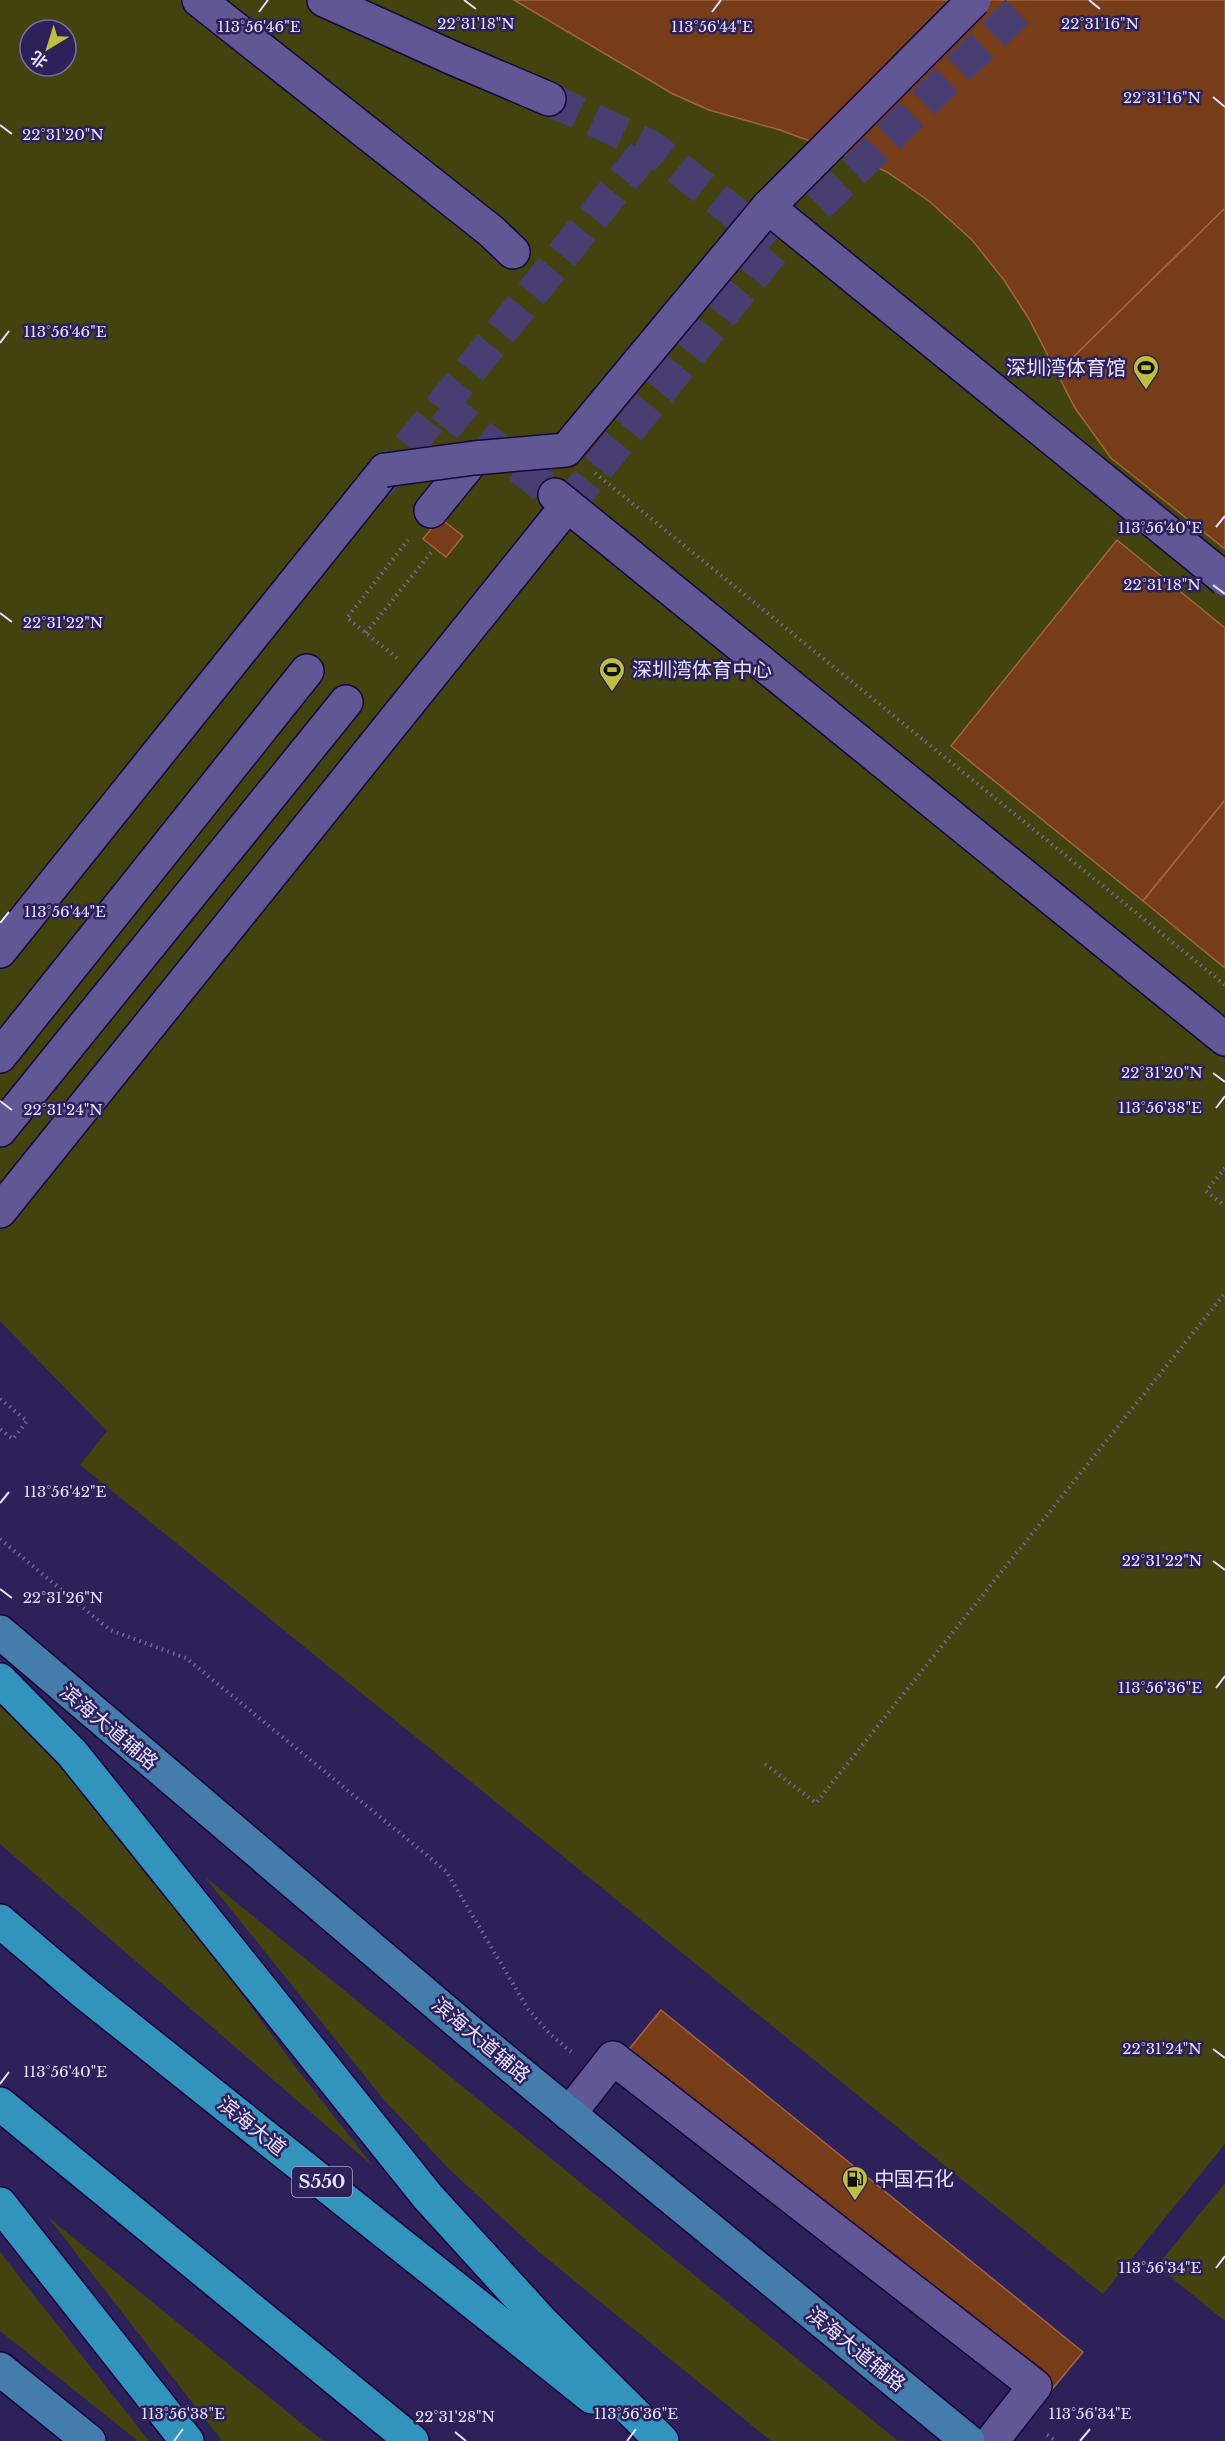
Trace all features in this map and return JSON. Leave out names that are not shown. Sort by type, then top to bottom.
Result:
[{"type":"highway","points":[[0,1680],[72,1753],[428,2197],[543,2323],[662,2441]]},
{"type":"highway","name":"滨海大道","points":[[0,1921],[81,1990],[647,2441]]},
{"type":"highway","points":[[0,2104],[412,2441]]},
{"type":"highway","points":[[0,2204],[187,2441]]},
{"type":"main road","name":"滨海大道辅路","points":[[0,1632],[462,2025],[968,2441]]},
{"type":"main road","points":[[0,2369],[89,2441]]},
{"type":"street","points":[[199,0],[482,224],[513,252]]},
{"type":"street","points":[[324,0],[549,99]]},
{"type":"street","points":[[0,951],[385,470],[474,458],[566,450],[768,207],[974,0]]},
{"type":"street","points":[[768,207],[1225,579]]},
{"type":"street","points":[[431,511],[474,458]]},
{"type":"street","points":[[0,1211],[426,682],[561,500],[1225,1039]]},
{"type":"street","points":[[0,1056],[307,671]]},
{"type":"street","points":[[0,1130],[346,702]]},
{"type":"street","points":[[569,2114],[613,2058],[1035,2386],[992,2441]]},
{"type":"path","points":[[566,450],[1225,985]]},
{"type":"path","points":[[426,682],[347,618],[431,511]]},
{"type":"path","points":[[366,633],[439,543]]},
{"type":"path","points":[[1225,1168],[1206,1191],[1225,1206]]},
{"type":"path","points":[[765,1764],[816,1803],[1225,1293]]},
{"type":"path","points":[[0,1399],[27,1421],[13,1439],[0,1429]]},
{"type":"path","points":[[0,1539],[111,1630],[186,1658],[446,1871],[528,2009],[550,2034],[598,2076]]},
{"type":"path","points":[[1016,2410],[1056,2441]]},
{"type":"shaded area","name":"深圳湾体育中心","points":[[0,0],[1225,0],[1225,2144],[1103,2294],[80,1465],[107,1431],[0,1321]]},
{"type":"shaded area","points":[[0,1703],[81,1786],[155,1875],[293,2064],[373,2166],[0,1844]]},
{"type":"shaded area","points":[[205,1877],[898,2441],[771,2441],[539,2252],[450,2170],[384,2100]]},
{"type":"shaded area","points":[[1225,2183],[1225,2321],[1157,2266]]},
{"type":"shaded area","points":[[48,2217],[323,2441],[222,2441]]},
{"type":"shaded area","points":[[0,2252],[149,2441],[138,2441],[0,2331]]},
{"type":"building","points":[[514,0],[1225,0],[1225,208],[1057,373],[1029,319],[1004,280],[972,240],[929,201],[887,172],[780,130],[709,110],[673,94]]},
{"type":"building","name":"深圳湾体育馆","points":[[1225,208],[1225,549],[1111,458],[1075,408],[1057,373]]},
{"type":"building","points":[[440,518],[463,536],[446,557],[423,539]]},
{"type":"building","points":[[1117,540],[1225,628],[1225,800],[1143,901],[951,746]]},
{"type":"building","points":[[1225,800],[1225,968],[1143,901]]},
{"type":"building","name":"中国石化","points":[[661,2010],[1083,2352],[1049,2393],[626,2053]]},
{"type":"tunnel","points":[[567,506],[777,246],[1029,0]]},
{"type":"tunnel","points":[[549,99],[650,146],[773,243]]},
{"type":"tunnel","points":[[378,485],[650,146]]},
{"type":"tunnel","points":[[442,405],[555,495]]},
{"type":"place","name":"深圳湾体育馆","points":[[1146,391]]},
{"type":"place","name":"深圳湾体育中心","points":[[612,693]]},
{"type":"place","name":"中国石化","points":[[855,2202]]}]
